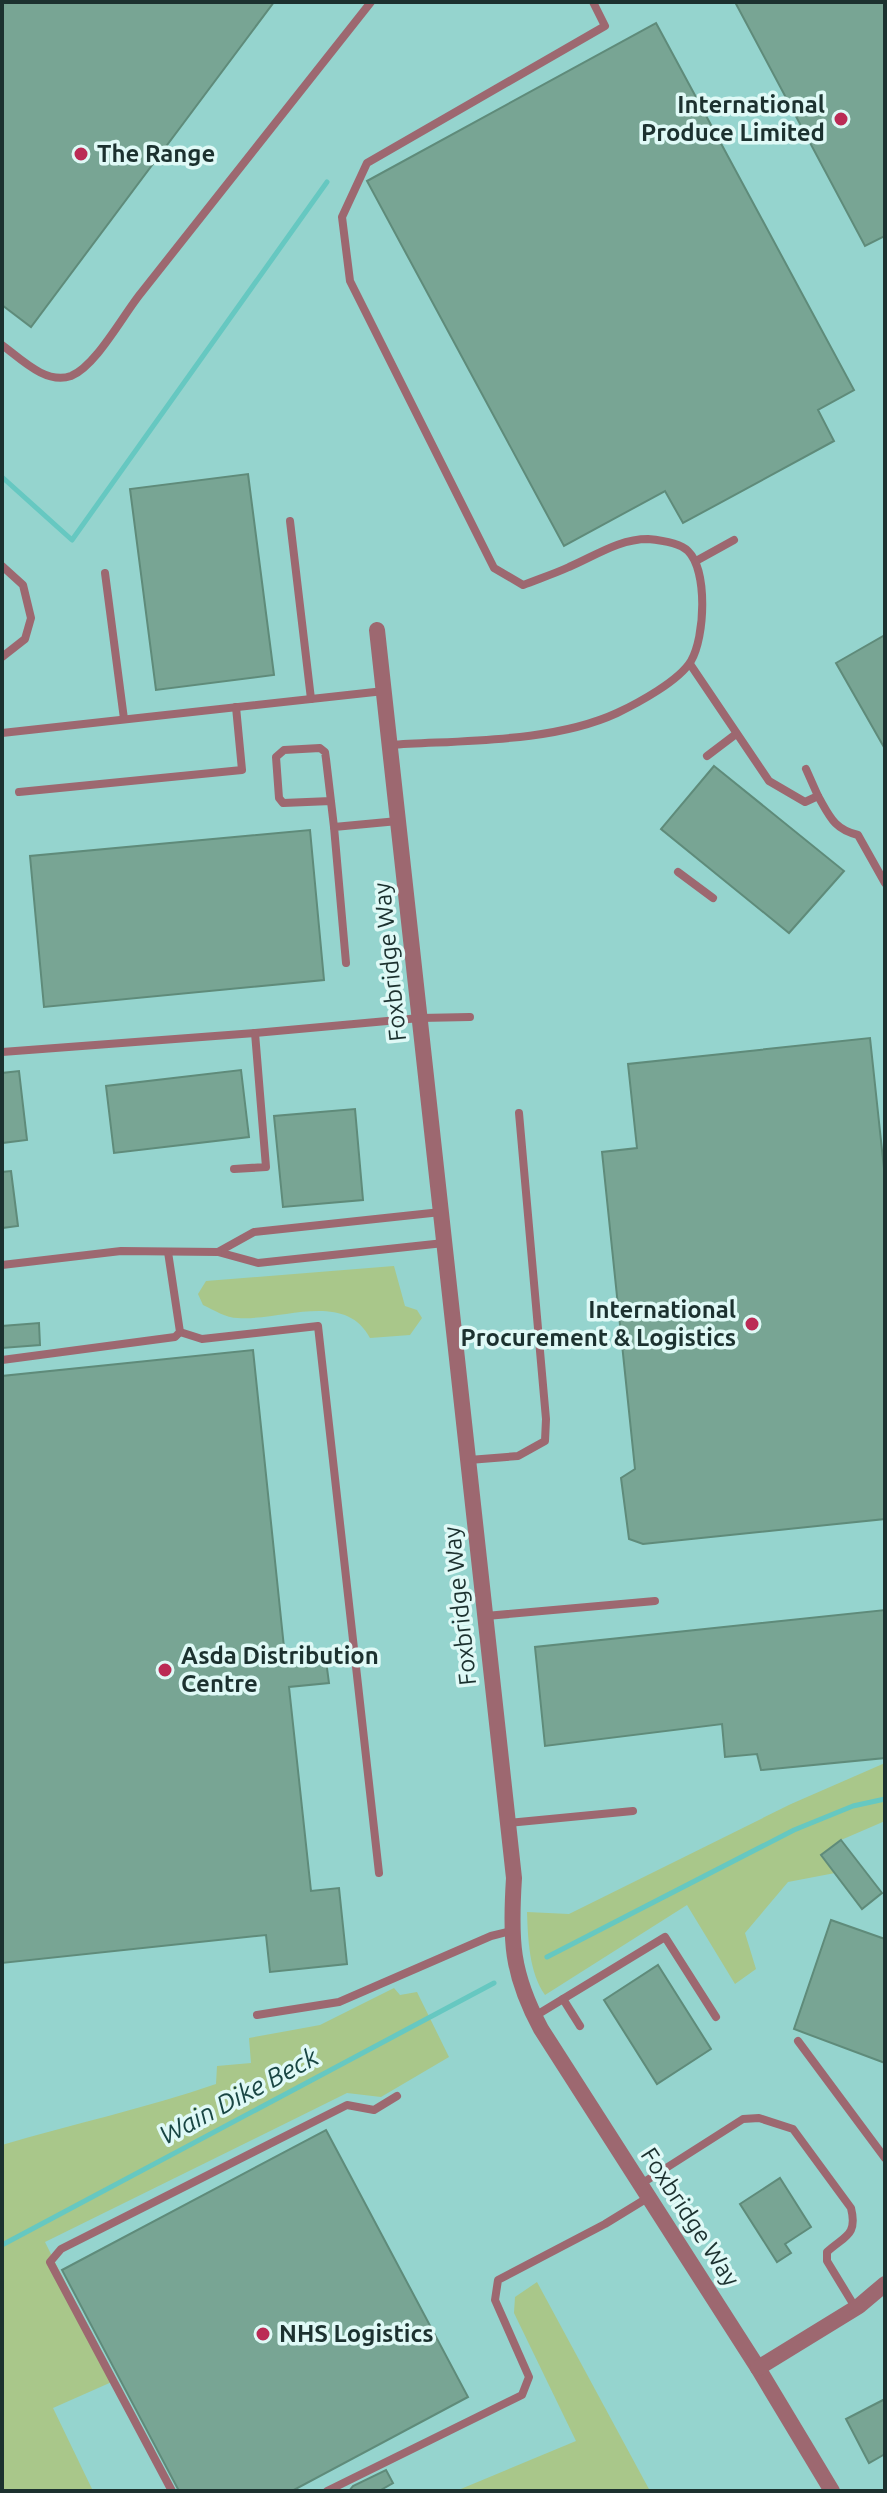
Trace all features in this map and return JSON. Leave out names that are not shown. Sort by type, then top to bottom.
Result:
[{"type":"street","name":"Foxbridge Way","points":[[377,630],[514,1878],[511,1931],[515,1965],[521,1989],[534,2016],[758,2368],[832,2491]]},
{"type":"street","points":[[758,2368],[856,2308],[885,2284]]},
{"type":"lane","points":[[2,345],[42,374],[56,378],[70,377],[86,368],[131,305],[371,2]]},
{"type":"lane","points":[[390,745],[518,736],[616,714],[652,694],[690,664],[698,646],[702,625],[701,592],[696,561],[685,548],[648,539],[624,541],[523,585],[494,568],[350,281],[342,217],[367,163],[605,26],[593,2]]},
{"type":"lane","points":[[290,521],[311,699]]},
{"type":"lane","points":[[696,561],[734,540]]},
{"type":"lane","points":[[2,566],[23,585],[31,618],[25,639],[2,657]]},
{"type":"lane","points":[[105,573],[124,719]]},
{"type":"lane","points":[[690,664],[769,781],[805,802],[818,796]]},
{"type":"lane","points":[[2,733],[384,691]]},
{"type":"lane","points":[[19,792],[242,770],[236,707]]},
{"type":"lane","points":[[707,756],[736,734]]},
{"type":"lane","points":[[331,801],[283,803],[279,798],[276,757],[284,750],[320,748],[325,752],[331,801],[334,827],[346,963]]},
{"type":"lane","points":[[806,769],[832,820],[842,831],[858,835],[885,883]]},
{"type":"lane","points":[[334,827],[398,821]]},
{"type":"lane","points":[[678,872],[713,898]]},
{"type":"lane","points":[[2,1052],[420,1018],[470,1017]]},
{"type":"lane","points":[[234,1169],[266,1167],[255,1033]]},
{"type":"lane","points":[[469,1460],[518,1456],[545,1441],[546,1419],[519,1113]]},
{"type":"lane","points":[[218,1252],[254,1232],[442,1212]]},
{"type":"lane","points":[[2,1265],[121,1251],[218,1252],[258,1263],[445,1243]]},
{"type":"lane","points":[[168,1252],[180,1332]]},
{"type":"lane","points":[[2,1360],[166,1340],[180,1332],[202,1339],[318,1326],[379,1873]]},
{"type":"lane","points":[[486,1616],[655,1601]]},
{"type":"lane","points":[[508,1823],[633,1811]]},
{"type":"lane","points":[[257,2015],[339,2002],[491,1936],[511,1931]]},
{"type":"lane","points":[[534,2016],[665,1937],[716,2017]]},
{"type":"lane","points":[[563,1999],[580,2026]]},
{"type":"lane","points":[[798,2041],[885,2158]]},
{"type":"lane","points":[[172,2491],[50,2262],[61,2249],[347,2105],[374,2110],[397,2096]]},
{"type":"lane","points":[[327,2491],[522,2395],[529,2377],[495,2300],[498,2280],[605,2224],[645,2190],[743,2119],[775,2122],[793,2129],[851,2208],[854,2221],[851,2232],[827,2252],[827,2261],[856,2308]]},
{"type":"shaded area","points":[[2,2],[885,2],[885,2491],[2,2491]]},
{"type":"green space","points":[[394,1266],[405,1306],[417,1310],[422,1318],[410,1335],[370,1338],[359,1323],[329,1311],[234,1318],[203,1305],[198,1294],[206,1281]]},
{"type":"green space","points":[[885,1763],[885,1821],[841,1840],[822,1855],[835,1873],[788,1882],[745,1933],[756,1969],[735,1984],[687,1905],[545,1995],[533,1966],[527,1912],[569,1914],[791,1804]]},
{"type":"green space","points":[[394,1988],[400,1995],[417,1992],[449,2057],[381,2097],[347,2093],[45,2242],[114,2381],[53,2408],[93,2491],[2,2491],[2,2145],[216,2084],[217,2066],[251,2063],[249,2038],[320,2025]]},
{"type":"green space","points":[[537,2282],[650,2491],[456,2491],[576,2441],[514,2313],[515,2297]]},
{"type":"building","name":"The Range","points":[[2,2],[274,2],[31,327],[2,305]]},
{"type":"building","name":"International Produce Limited","points":[[735,2],[885,2],[885,236],[865,246]]},
{"type":"building","points":[[656,23],[854,390],[818,410],[834,441],[683,523],[665,491],[564,546],[367,181]]},
{"type":"building","points":[[248,474],[274,675],[156,690],[130,489]]},
{"type":"building","points":[[885,635],[885,749],[836,663]]},
{"type":"building","points":[[714,766],[844,871],[789,933],[661,829]]},
{"type":"building","points":[[310,830],[324,980],[44,1007],[30,856]]},
{"type":"building","name":"International Procurement & Logistics","points":[[870,1038],[885,1178],[885,1519],[643,1544],[629,1539],[621,1478],[635,1469],[602,1152],[637,1148],[628,1064]]},
{"type":"building","points":[[241,1070],[249,1137],[114,1153],[106,1086]]},
{"type":"building","points":[[19,1071],[27,1140],[2,1143],[2,1073]]},
{"type":"building","points":[[355,1109],[363,1200],[283,1207],[274,1116]]},
{"type":"building","points":[[11,1171],[18,1226],[2,1228],[2,1172]]},
{"type":"building","points":[[39,1323],[40,1345],[2,1348],[2,1326]]},
{"type":"building","name":"Asda Distribution Centre","points":[[253,1350],[285,1657],[325,1653],[329,1683],[289,1687],[311,1891],[339,1888],[347,1964],[270,1972],[266,1935],[2,1963],[2,1376]]},
{"type":"building","points":[[885,1610],[885,1758],[761,1770],[757,1754],[725,1757],[722,1724],[545,1746],[535,1647]]},
{"type":"building","points":[[841,1840],[882,1893],[862,1909],[821,1855]]},
{"type":"building","points":[[831,1920],[885,1939],[885,2063],[794,2029]]},
{"type":"building","points":[[658,1965],[711,2049],[657,2084],[604,2000]]},
{"type":"building","name":"NHS Logistics","points":[[326,2130],[468,2397],[292,2491],[179,2491],[62,2270]]},
{"type":"building","points":[[780,2178],[811,2227],[785,2244],[791,2253],[777,2262],[740,2204]]},
{"type":"building","points":[[885,2399],[885,2454],[869,2463],[846,2419]]},
{"type":"building","points":[[386,2470],[393,2483],[379,2491],[349,2491],[353,2486]]},
{"type":"waterway","points":[[2,477],[72,540],[327,182]]},
{"type":"waterway","name":"Wain Dike Beck","points":[[547,1957],[794,1830],[853,1806],[885,1799]]},
{"type":"waterway","name":"Wain Dike Beck","points":[[2,2245],[494,1983]]},
{"type":"place","name":"International Produce Limited","points":[[841,119]]},
{"type":"place","name":"The Range","points":[[81,154]]},
{"type":"place","name":"International Procurement & Logistics","points":[[752,1324]]},
{"type":"place","name":"Asda Distribution Centre","points":[[165,1670]]},
{"type":"place","name":"NHS Logistics","points":[[263,2334]]}]
